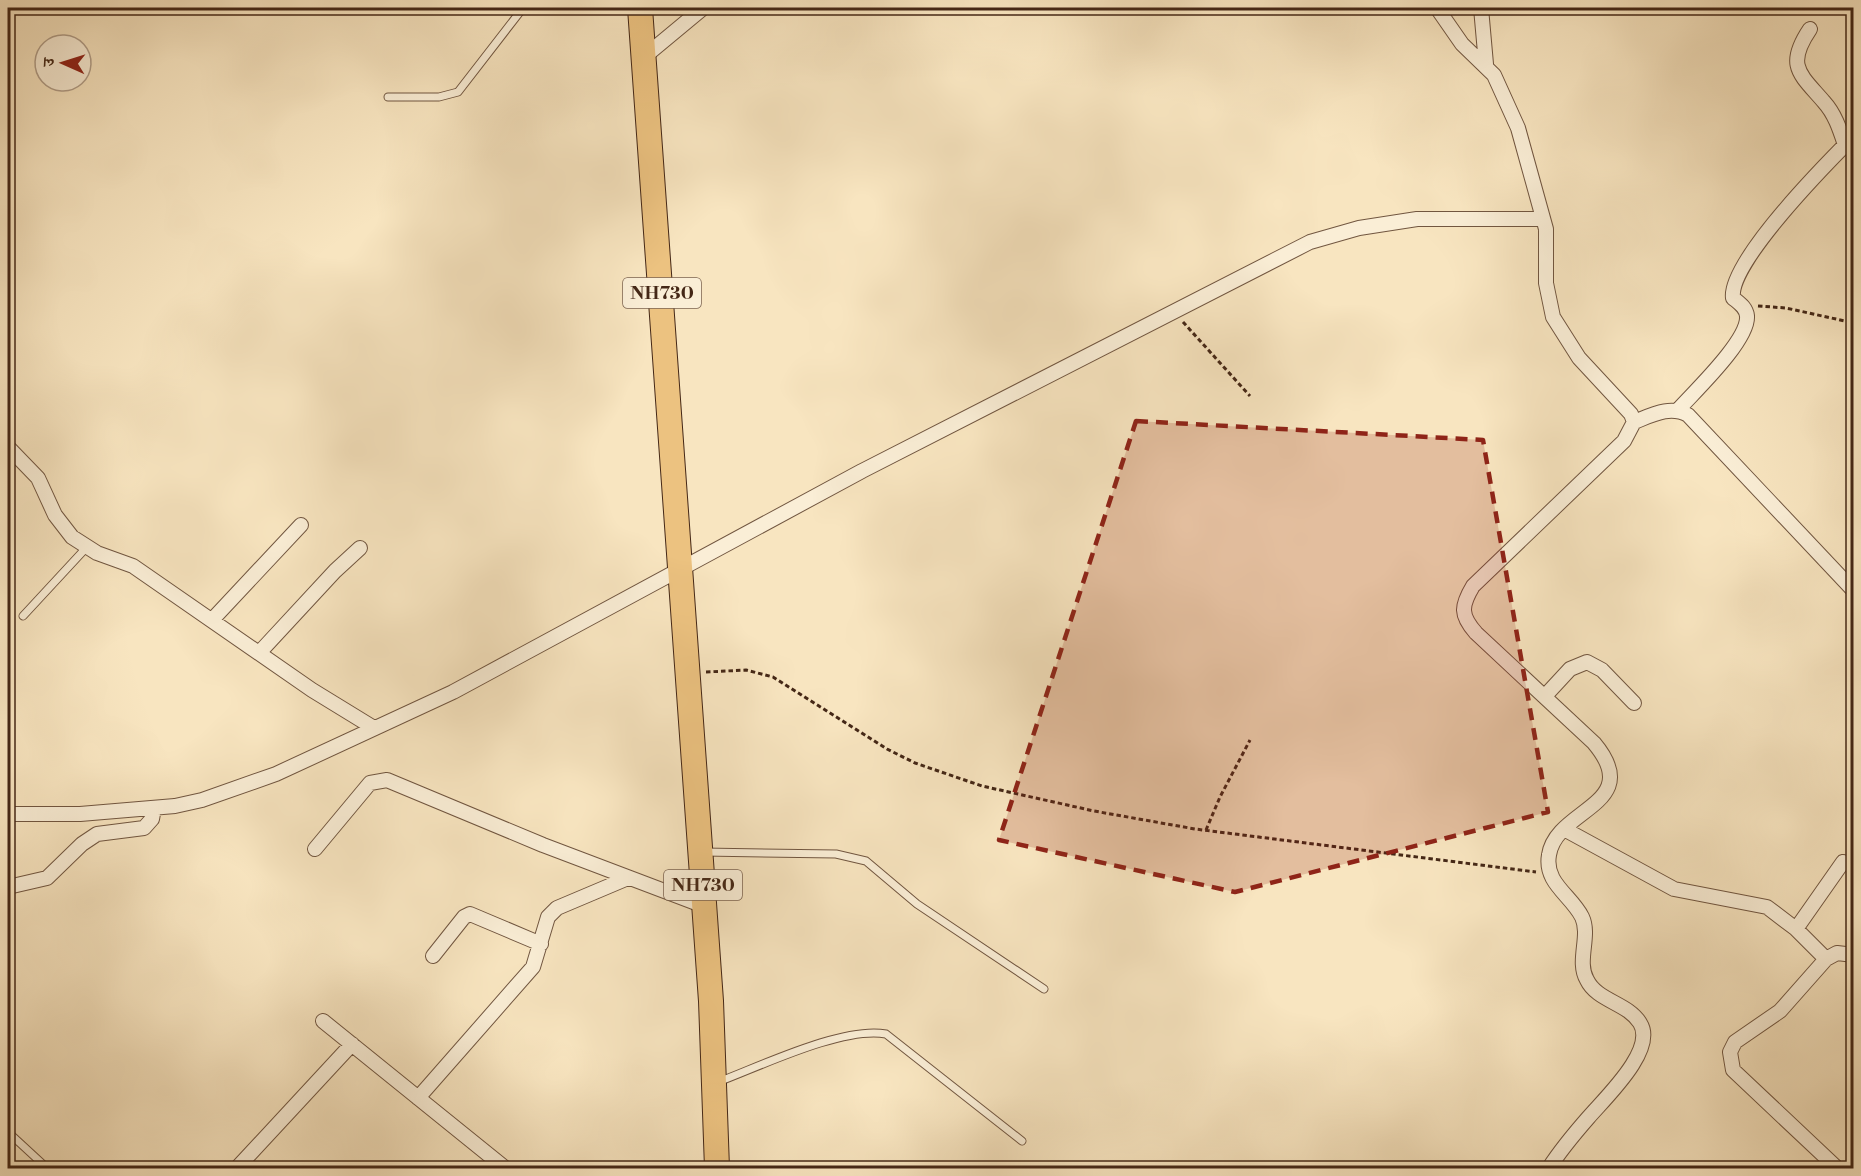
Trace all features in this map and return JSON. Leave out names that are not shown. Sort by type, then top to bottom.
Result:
[{"type":"highway","name":"NH730","points":[[638,8],[644,57],[689,673],[716,1083],[717,1168]]},
{"type":"street","points":[[644,57],[703,8]]},
{"type":"street","points":[[1437,8],[1462,44],[1486,64],[1501,87],[1518,128],[1545,224],[1546,283],[1553,317],[1579,358],[1631,414],[1634,422]]},
{"type":"street","points":[[1480,8],[1486,64]]},
{"type":"street","points":[[1678,410],[1742,335],[1747,323],[1732,290],[1736,277],[1752,253],[1808,183],[1849,140],[1833,115],[1798,72],[1797,55],[1810,29]]},
{"type":"street","points":[[8,814],[153,813],[231,792],[276,774],[484,675],[680,574],[872,466],[1310,242],[1359,228],[1417,219],[1545,224]]},
{"type":"street","points":[[1549,1168],[1588,1117],[1623,1078],[1640,1047],[1643,1031],[1640,1022],[1594,989],[1586,980],[1584,921],[1550,874],[1549,852],[1554,839],[1600,798],[1607,788],[1610,775],[1608,765],[1599,749],[1465,621],[1464,608],[1473,585],[1624,441],[1634,422],[1662,411],[1678,410],[1688,415],[1707,434],[1854,591]]},
{"type":"street","points":[[8,447],[38,478],[62,527],[86,548],[133,566],[312,690],[374,728]]},
{"type":"street","points":[[212,620],[301,525]]},
{"type":"street","points":[[258,653],[335,571],[360,548]]},
{"type":"street","points":[[1545,696],[1570,669],[1587,662],[1602,670],[1634,703]]},
{"type":"street","points":[[315,849],[370,783],[387,780],[543,845],[704,906]]},
{"type":"street","points":[[8,887],[47,878],[82,844],[97,834],[144,828],[153,813]]},
{"type":"street","points":[[1564,829],[1674,889],[1767,907],[1796,929],[1826,959]]},
{"type":"street","points":[[1796,929],[1843,862]]},
{"type":"street","points":[[418,1098],[533,967],[548,917],[557,908],[628,878]]},
{"type":"street","points":[[433,956],[464,917],[470,914],[541,944]]},
{"type":"street","points":[[1837,1168],[1733,1070],[1730,1052],[1735,1042],[1780,1011],[1826,959],[1837,953],[1854,955]]},
{"type":"street","points":[[323,1021],[505,1168]]},
{"type":"street","points":[[237,1168],[351,1044]]},
{"type":"lane","points":[[388,97],[439,97],[458,92],[523,8]]},
{"type":"lane","points":[[22,616],[86,548]]},
{"type":"lane","points":[[701,852],[837,854],[866,861],[917,904],[1044,989]]},
{"type":"lane","points":[[716,1083],[826,1042],[860,1034],[886,1034],[1022,1142]]},
{"type":"lane","points":[[8,1132],[46,1168]]},
{"type":"path","points":[[1739,302],[1786,308],[1854,323]]},
{"type":"path","points":[[1189,329],[1250,396]]},
{"type":"path","points":[[689,673],[746,670],[773,677],[915,763],[982,786],[1083,809],[1206,830],[1550,874]]},
{"type":"path","points":[[1206,830],[1220,797],[1250,740]]},
{"type":"highlighted area","points":[[1136,421],[1483,440],[1548,812],[1235,892],[999,840]]}]
